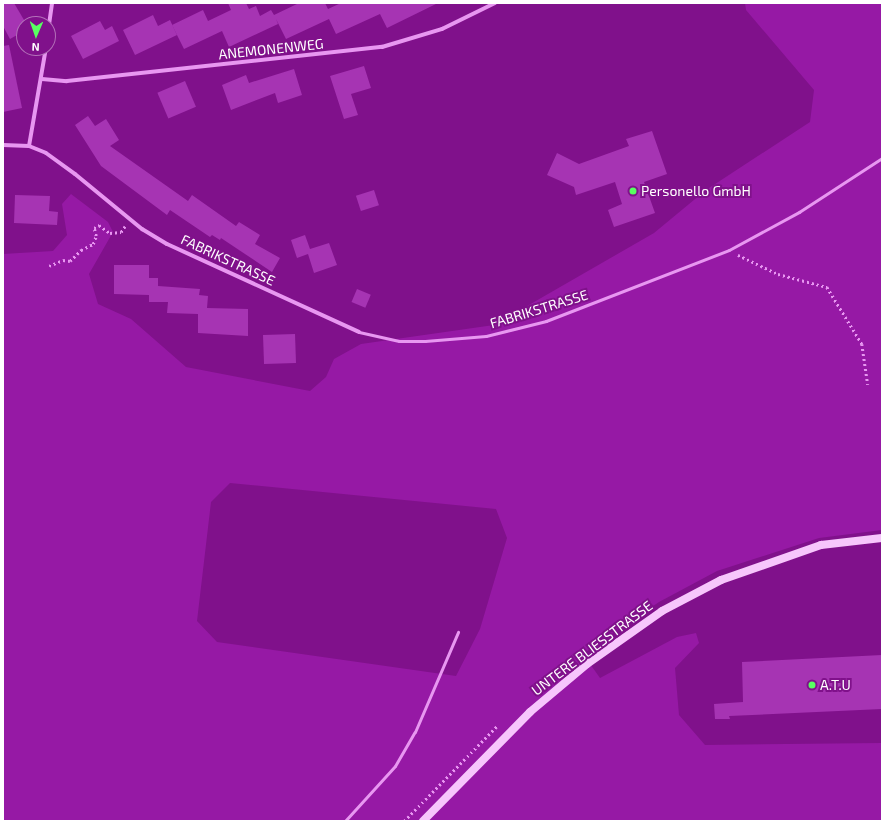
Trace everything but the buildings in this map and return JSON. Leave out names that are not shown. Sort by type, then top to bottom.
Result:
[{"type":"main road","name":"UNTERE BLIESSTRASSE","points":[[423,821],[530,712],[587,664],[662,611],[721,580],[821,545],[882,538]]},
{"type":"street","points":[[50,16],[52,3]]},
{"type":"street","name":"ANEMONENWEG","points":[[42,79],[67,81],[382,47],[442,29],[495,3]]},
{"type":"street","points":[[29,146],[45,56]]},
{"type":"street","name":"FABRIKSTRASSE","points":[[3,145],[29,146],[46,153],[75,174],[129,218],[167,244],[359,332]]},
{"type":"lane","name":"FABRIKSTRASSE","points":[[359,332],[399,341],[486,336],[546,321],[729,250],[799,212],[882,158]]},
{"type":"lane","points":[[345,821],[395,766],[415,732],[458,632]]},
{"type":"path","points":[[49,266],[63,260],[70,261],[81,250],[93,244],[96,236],[94,228],[99,224],[110,233],[121,232],[129,218]]},
{"type":"path","points":[[729,250],[778,274],[827,287],[862,344],[868,385]]},
{"type":"shaded area","points":[[745,3],[882,3],[882,530],[819,538],[717,571],[659,602],[583,654],[600,678],[677,637],[696,633],[699,643],[675,668],[679,715],[705,745],[882,743],[882,821],[3,821],[3,254],[53,251],[67,235],[62,204],[71,194],[108,222],[113,232],[89,274],[98,304],[131,319],[186,367],[310,391],[326,377],[334,359],[361,344],[494,325],[654,233],[706,190],[810,122],[814,90],[746,10]],"holes":[[[230,483],[496,509],[507,538],[480,629],[456,676],[217,642],[197,621],[211,502]]]},
{"type":"place","name":"Personello GmbH","points":[[633,191]]},
{"type":"place","name":"A.T.U","points":[[812,685]]}]
